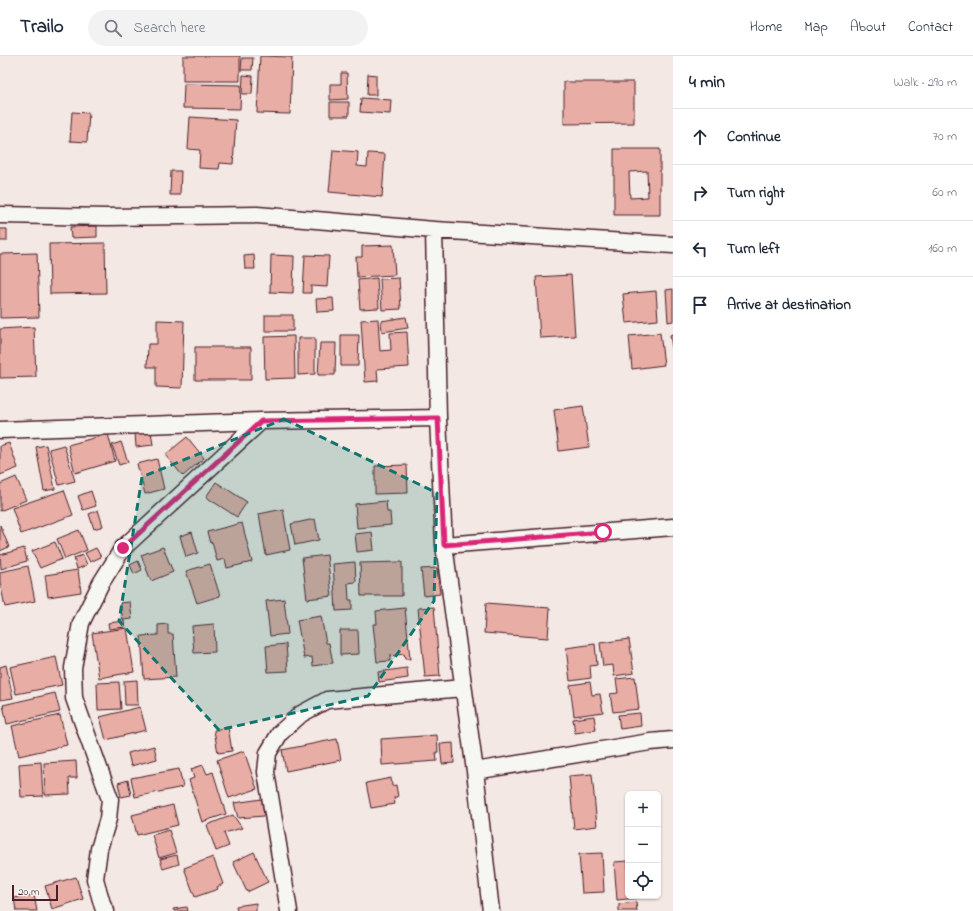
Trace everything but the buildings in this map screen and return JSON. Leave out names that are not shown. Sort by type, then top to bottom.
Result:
[{"type":"street","points":[[0,215],[107,217],[257,215],[434,230],[673,245]]},
{"type":"street","points":[[434,230],[438,418],[444,545],[475,771],[491,911]]},
{"type":"street","points":[[0,430],[261,421],[438,418]]},
{"type":"street","points":[[106,911],[103,907],[95,879],[99,849],[108,819],[110,798],[74,698],[73,668],[82,623],[100,582],[123,548],[261,421]]},
{"type":"street","points":[[444,545],[673,527]]},
{"type":"street","points":[[289,911],[266,772],[268,753],[280,733],[301,714],[327,700],[464,688]]},
{"type":"street","points":[[475,771],[650,742],[673,740]]},
{"type":"highlighted area","points":[[284,419],[437,493],[434,601],[368,696],[219,730],[119,621],[142,477]]},
{"type":"route","points":[[123,548],[261,421],[438,418],[444,545],[603,532]]}]
